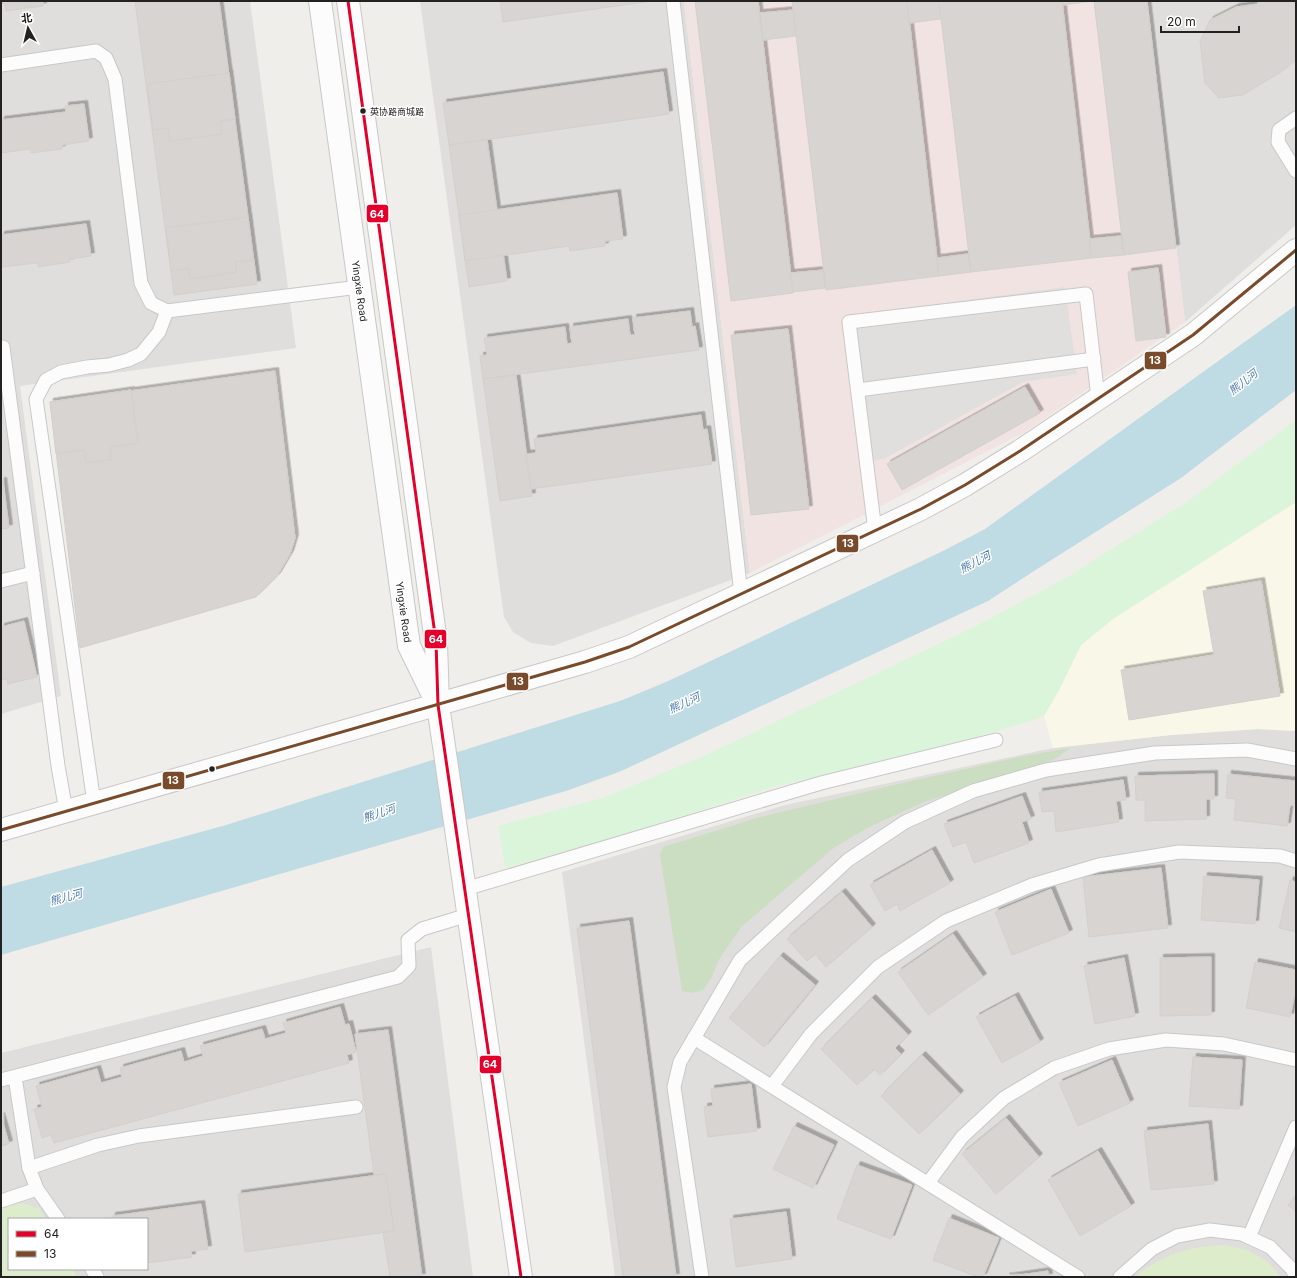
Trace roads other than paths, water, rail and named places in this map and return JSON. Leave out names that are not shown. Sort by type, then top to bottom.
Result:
[{"type":"street","name":"Yingxie Road","points":[[320,1],[408,646],[438,705]]},
{"type":"street","points":[[348,1],[436,642],[438,705],[521,1277]]},
{"type":"street","points":[[1,830],[586,662],[629,647],[921,509],[965,485],[1020,451],[1193,335],[1296,250]]},
{"type":"lane","points":[[673,1],[741,594]]},
{"type":"lane","points":[[1,65],[96,51],[106,58],[115,79],[141,283],[151,303],[167,311],[359,287]]},
{"type":"lane","points":[[1296,118],[1279,130],[1278,142],[1296,171]]},
{"type":"lane","points":[[875,531],[849,322],[1086,294],[1098,398]]},
{"type":"lane","points":[[94,803],[36,399],[46,380],[61,372],[86,367],[109,365],[128,360],[141,354],[159,332],[167,311]]},
{"type":"lane","points":[[3,347],[6,408],[33,573],[58,766],[66,811]]},
{"type":"lane","points":[[858,390],[1094,358]]},
{"type":"lane","points":[[1,581],[33,573]]},
{"type":"lane","points":[[465,889],[821,783],[996,740]]},
{"type":"lane","points":[[702,1277],[674,1087],[680,1062],[740,960],[848,860],[905,822],[972,791],[1046,770],[1147,754],[1247,750],[1296,759]]},
{"type":"lane","points":[[772,1086],[812,1034],[878,967],[946,921],[1032,885],[1099,865],[1179,852],[1280,856],[1296,861]]},
{"type":"lane","points":[[1,1080],[398,977],[409,966],[408,940],[422,928],[468,915]]},
{"type":"lane","points":[[694,1038],[1078,1277]]},
{"type":"lane","points":[[928,1183],[962,1137],[1004,1098],[1054,1068],[1109,1048],[1166,1040],[1224,1044],[1296,1060]]},
{"type":"lane","points":[[15,1077],[29,1168],[37,1189],[57,1218]]},
{"type":"lane","points":[[29,1168],[98,1146],[139,1136],[356,1107]]},
{"type":"lane","points":[[1249,1237],[1296,1127]]},
{"type":"lane","points":[[1,1201],[37,1189]]},
{"type":"lane","points":[[1120,1277],[1152,1249],[1177,1236],[1210,1230],[1242,1234],[1270,1247],[1292,1269],[1296,1277]]},
{"type":"water","name":"熊儿河","points":[[1296,305],[1296,390],[1181,478],[988,601],[619,772],[566,791],[1,955],[1,887],[226,825],[620,701],[666,682],[943,551],[985,529]]},
{"type":"place","name":"英协路商城路","points":[[363,111]]}]
